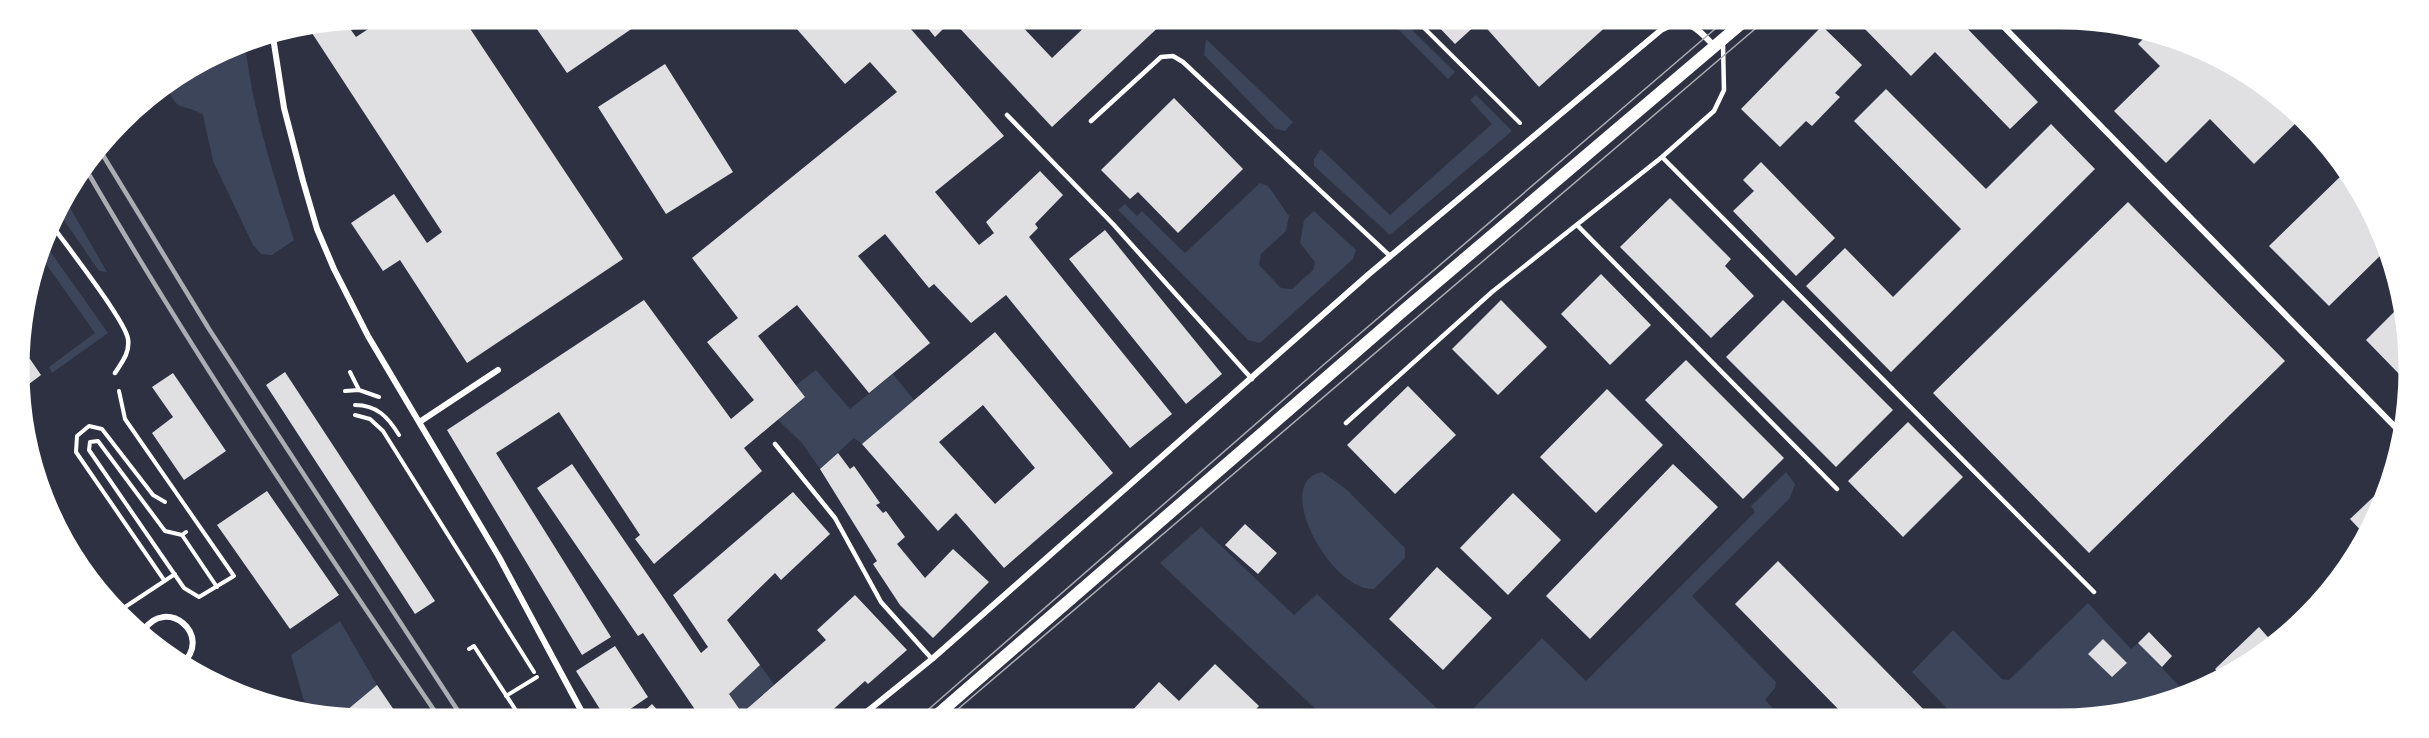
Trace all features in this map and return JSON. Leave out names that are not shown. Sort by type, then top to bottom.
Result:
[{"type":"main road","points":[[943,710],[1403,311],[1736,28]]},
{"type":"street","points":[[869,710],[932,659],[1390,256],[1664,28]]},
{"type":"street","points":[[1696,28],[1719,43]]},
{"type":"street","points":[[2005,28],[2395,427]]},
{"type":"street","points":[[274,42],[285,108],[317,229],[368,336],[421,421],[499,557],[581,710]]},
{"type":"street","points":[[421,421],[498,369]]},
{"type":"street","points":[[146,627],[162,617],[171,617],[186,625],[193,640],[193,649],[188,657]]},
{"type":"lane","points":[[1346,423],[1421,358],[1476,306],[1578,226],[1714,111],[1721,101],[1724,90],[1719,43]]},
{"type":"lane","points":[[1091,121],[1161,57],[1173,56],[1390,256]]},
{"type":"lane","points":[[1007,115],[1113,224],[1252,379]]},
{"type":"lane","points":[[1662,157],[2094,592]]},
{"type":"lane","points":[[1578,226],[1837,489]]},
{"type":"lane","points":[[57,233],[116,316],[128,338],[128,353],[115,373]]},
{"type":"lane","points":[[775,444],[835,518],[881,602],[932,659]]},
{"type":"path","points":[[1424,28],[1533,136]]},
{"type":"path","points":[[350,372],[359,390]]},
{"type":"path","points":[[115,373],[125,419],[234,576],[217,587],[200,597],[184,588],[89,450],[90,441],[98,441],[165,531],[184,533],[217,587]]},
{"type":"path","points":[[345,391],[359,390],[371,393]]},
{"type":"path","points":[[355,405],[369,407],[385,415],[402,440]]},
{"type":"path","points":[[355,416],[365,417],[380,428],[543,687]]},
{"type":"path","points":[[164,580],[75,452],[76,436],[89,426],[102,429],[153,495],[165,502]]},
{"type":"path","points":[[471,572],[480,566]]},
{"type":"path","points":[[125,607],[175,574]]},
{"type":"path","points":[[469,650],[474,646],[516,710]]},
{"type":"path","points":[[506,696],[537,677]]},
{"type":"shaded area","points":[[1397,28],[1410,28],[1455,72],[1448,79]]},
{"type":"shaded area","points":[[1206,39],[1293,122],[1285,131],[1276,129],[1204,55]]},
{"type":"shaded area","points":[[246,52],[258,118],[294,240],[272,255],[261,254],[253,245],[213,161],[203,115],[177,104],[170,93],[199,74]]},
{"type":"shaded area","points":[[1476,95],[1512,131],[1390,235],[1314,166],[1314,159],[1321,149],[1390,215],[1492,124],[1470,100]]},
{"type":"shaded area","points":[[1260,183],[1268,186],[1289,216],[1286,231],[1261,254],[1259,265],[1281,288],[1292,289],[1313,270],[1315,262],[1300,243],[1304,220],[1314,211],[1356,250],[1353,259],[1260,343],[1248,340],[1118,210],[1125,204],[1137,216],[1142,211],[1185,253]]},
{"type":"shaded area","points":[[70,207],[107,272],[99,271],[63,219]]},
{"type":"shaded area","points":[[50,251],[108,333],[52,373],[49,367],[95,333],[46,264]]},
{"type":"shaded area","points":[[816,370],[850,409],[893,374],[914,400],[862,444],[854,438],[820,469],[802,443],[778,420],[805,397],[796,385]]},
{"type":"shaded area","points":[[1322,472],[1346,489],[1405,548],[1405,558],[1374,589],[1358,585],[1341,573],[1325,556],[1313,535],[1305,514],[1302,495],[1308,480]]},
{"type":"shaded area","points":[[1786,472],[1795,484],[1790,498],[1692,596],[1776,682],[1775,688],[1765,700],[1775,710],[1472,710],[1542,638],[1586,681],[1755,512],[1751,506]]},
{"type":"shaded area","points":[[1201,527],[1294,615],[1317,594],[1439,710],[1317,710],[1160,563]]},
{"type":"shaded area","points":[[2088,603],[2131,649],[2138,643],[2180,687],[2148,698],[2104,707],[2060,710],[1948,710],[1912,672],[1953,630],[2002,679],[2009,680]]},
{"type":"shaded area","points":[[340,621],[377,685],[348,709],[307,704],[303,698],[291,655]]},
{"type":"shaded area","points":[[760,665],[774,684],[745,710],[740,710],[729,694]]},
{"type":"building","points":[[370,28],[470,28],[623,259],[467,363],[400,260],[383,271],[351,223],[394,194],[427,243],[442,232],[312,33],[350,29],[356,37]]},
{"type":"building","points":[[536,28],[633,28],[567,73]]},
{"type":"building","points":[[796,28],[910,28],[1004,136],[935,192],[979,245],[994,233],[986,222],[1040,171],[1063,195],[1035,224],[1038,228],[1029,237],[1172,414],[1130,448],[1006,295],[971,323],[934,284],[929,288],[885,234],[858,256],[930,343],[869,393],[797,305],[758,336],[805,397],[744,448],[762,471],[654,564],[635,539],[640,535],[559,412],[496,453],[611,637],[582,655],[447,430],[644,300],[731,419],[754,400],[707,342],[738,318],[692,258],[897,92],[870,62],[845,84]]},
{"type":"building","points":[[928,28],[944,28],[935,37]]},
{"type":"building","points":[[959,28],[1024,28],[1052,58],[1084,28],[1158,28],[1052,127]]},
{"type":"building","points":[[1440,28],[1472,28],[1455,44]]},
{"type":"building","points":[[1486,28],[1604,28],[1539,87]]},
{"type":"building","points":[[1820,28],[1824,28],[1862,65],[1835,93],[1840,97],[1812,126],[1806,121],[1780,147],[1741,109]]},
{"type":"building","points":[[1864,28],[1967,28],[2038,102],[2010,129],[1935,52],[1911,76]]},
{"type":"building","points":[[2143,39],[2148,40],[2190,54],[2211,64],[2249,86],[2296,123],[2254,164],[2210,119],[2166,163],[2114,111],[2160,66],[2138,44]]},
{"type":"building","points":[[665,64],[733,172],[666,214],[598,107]]},
{"type":"building","points":[[1886,89],[1986,189],[2051,124],[2095,169],[1891,372],[1806,286],[1845,248],[1893,297],[1961,229],[1854,121]]},
{"type":"building","points":[[1174,98],[1243,169],[1178,233],[1138,192],[1130,199],[1101,170]]},
{"type":"building","points":[[1761,162],[1835,238],[1796,276],[1733,211],[1754,191],[1743,180]]},
{"type":"building","points":[[2340,176],[2365,218],[2380,255],[2329,306],[2269,246]]},
{"type":"building","points":[[1670,198],[1731,259],[1725,266],[1754,296],[1711,338],[1620,247]]},
{"type":"building","points":[[2128,202],[2285,361],[2089,553],[1933,393]]},
{"type":"building","points":[[1105,230],[1222,374],[1186,404],[1069,259]]},
{"type":"building","points":[[1601,274],[1651,325],[1610,365],[1561,314]]},
{"type":"building","points":[[1501,300],[1547,347],[1498,395],[1452,349]]},
{"type":"building","points":[[1783,300],[1893,410],[1836,467],[1726,357]]},
{"type":"building","points":[[2395,311],[2400,347],[2400,375],[2366,340]]},
{"type":"building","points":[[995,332],[1113,473],[1004,568],[956,513],[938,531],[862,444]],"holes":[[[983,405],[1035,468],[995,504],[939,442]]]},
{"type":"building","points":[[30,359],[41,375],[29,384],[28,369]]},
{"type":"building","points":[[1686,360],[1784,458],[1743,499],[1645,400]]},
{"type":"building","points":[[285,372],[435,601],[415,614],[266,385]]},
{"type":"building","points":[[173,373],[226,451],[184,480],[152,433],[173,417],[152,387]]},
{"type":"building","points":[[1408,386],[1456,435],[1395,494],[1347,445]]},
{"type":"building","points":[[1607,389],[1663,445],[1596,513],[1540,457]]},
{"type":"building","points":[[1908,422],[1963,477],[1903,537],[1848,481]]},
{"type":"building","points":[[838,453],[850,469],[854,466],[880,503],[876,505],[883,513],[886,511],[905,537],[897,544],[925,578],[953,549],[989,582],[933,638],[900,605],[873,564],[877,561],[820,469]]},
{"type":"building","points":[[572,464],[701,653],[708,647],[673,595],[793,492],[830,534],[781,580],[775,573],[727,620],[760,665],[729,694],[740,710],[695,710],[643,633],[638,636],[537,488]]},
{"type":"building","points":[[1673,464],[1718,507],[1590,639],[1546,596]]},
{"type":"building","points":[[267,491],[339,595],[290,629],[217,525]]},
{"type":"building","points":[[1513,493],[1561,540],[1508,595],[1460,548]]},
{"type":"building","points":[[2377,494],[2360,530],[2350,519]]},
{"type":"building","points":[[1245,524],[1277,553],[1258,574],[1225,545]]},
{"type":"building","points":[[1778,561],[1924,710],[1839,710],[1735,604]]},
{"type":"building","points":[[1437,567],[1492,618],[1443,670],[1389,619]]},
{"type":"building","points":[[855,595],[907,650],[868,684],[865,681],[832,710],[745,710],[826,640],[817,630]]},
{"type":"building","points":[[2259,627],[2269,638],[2230,664],[2217,671],[2215,669]]},
{"type":"building","points":[[2149,632],[2172,656],[2162,667],[2138,643]]},
{"type":"building","points":[[2103,639],[2127,663],[2112,677],[2088,654]]},
{"type":"building","points":[[615,646],[648,697],[629,710],[600,710],[576,671]]},
{"type":"building","points":[[1215,664],[1259,706],[1255,710],[1133,710],[1159,682],[1179,701]]},
{"type":"building","points":[[377,685],[394,710],[369,710],[348,709]]},
{"type":"building","points":[[652,704],[657,710],[645,710]]},
{"type":"tram line","points":[[928,710],[1321,367],[1716,28]]},
{"type":"tram line","points":[[957,710],[1756,28]]},
{"type":"railway","points":[[104,156],[209,329],[457,710]]},
{"type":"railway","points":[[89,175],[213,377],[434,710]]}]
